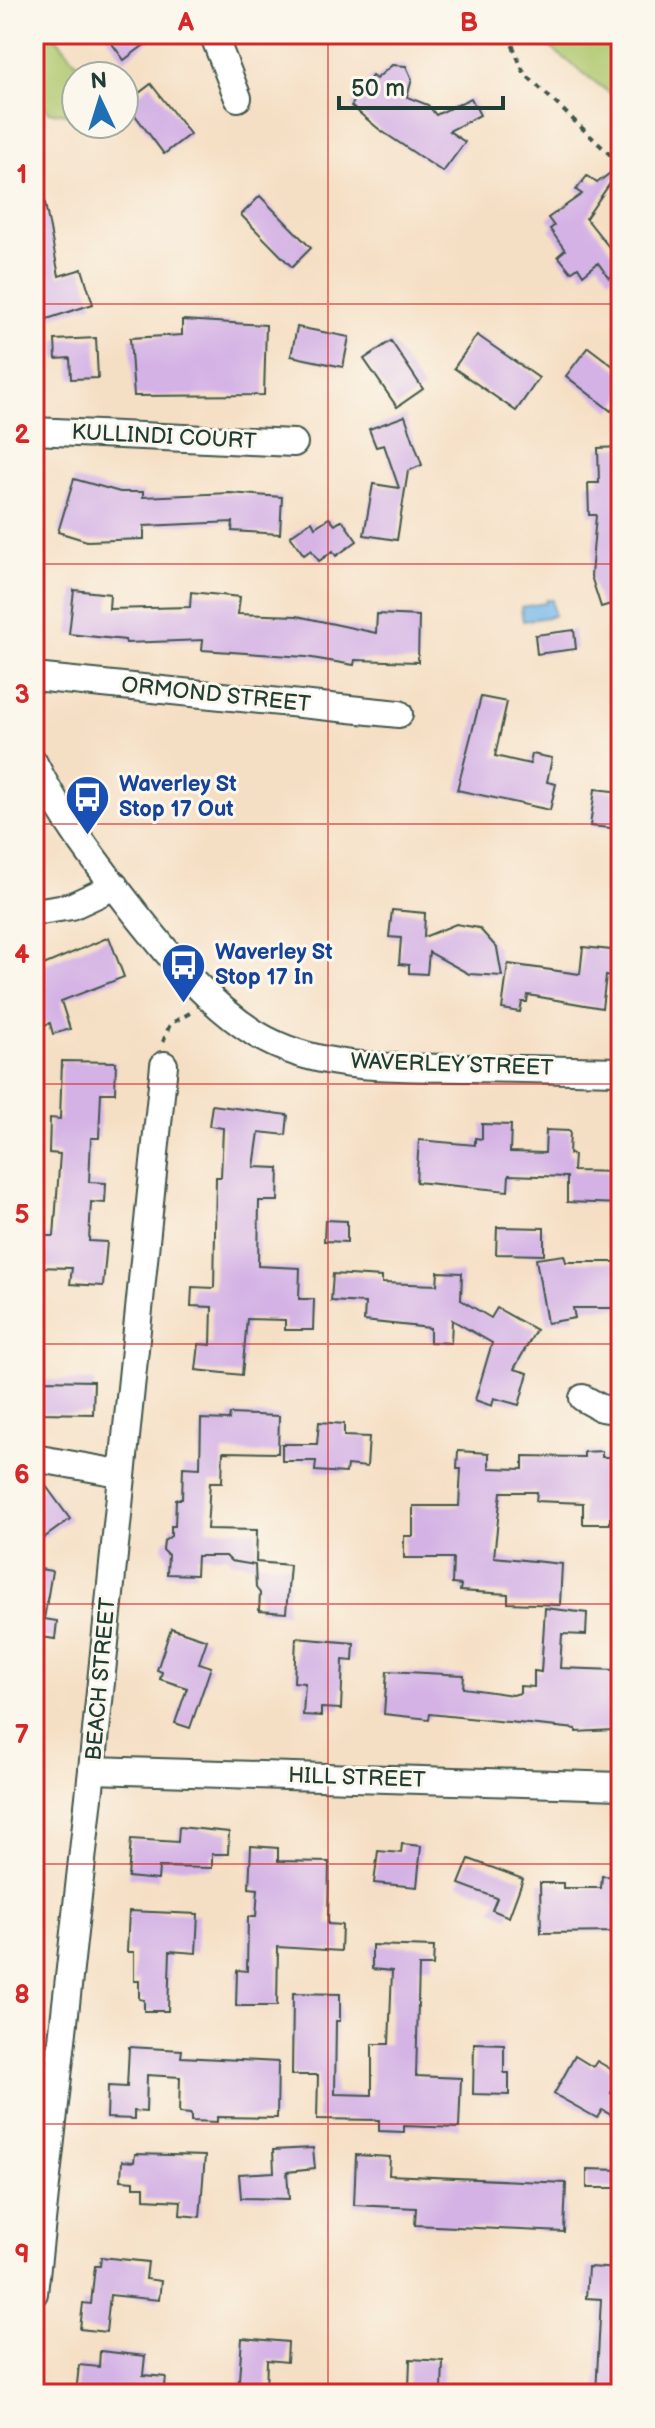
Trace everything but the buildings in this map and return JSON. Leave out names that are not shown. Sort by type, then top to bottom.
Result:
[{"type":"street","points":[[213,34],[238,98]]},
{"type":"street","name":"KULLINDI COURT","points":[[34,431],[294,443]]},
{"type":"street","name":"ORMOND STREET","points":[[34,677],[399,714]]},
{"type":"street","name":"WAVERLEY STREET","points":[[34,763],[60,811],[183,971],[212,1001],[257,1034],[287,1048],[329,1060],[393,1067],[621,1071]]},
{"type":"street","points":[[34,912],[72,906],[115,886]]},
{"type":"street","name":"BEACH STREET","points":[[34,2293],[92,1770],[163,1052]]},
{"type":"street","points":[[583,1398],[601,1408],[621,1411]]},
{"type":"street","points":[[34,1458],[119,1473]]},
{"type":"street","name":"HILL STREET","points":[[92,1770],[621,1786]]},
{"type":"path","points":[[508,34],[524,73],[621,165]]},
{"type":"path","points":[[163,1052],[170,1024],[212,1001]]},
{"type":"green space","points":[[34,34],[53,34],[75,60],[60,60],[60,113],[49,112],[34,94]]},
{"type":"green space","points":[[533,34],[621,34],[621,102]]},
{"type":"water","points":[[546,600],[552,600],[554,616],[523,621],[521,607],[546,603]]},
{"type":"place","name":"Waverley St Stop 17 Out","points":[[88,836]]},
{"type":"place","name":"Waverley St Stop 17 In","points":[[184,1004]]}]
